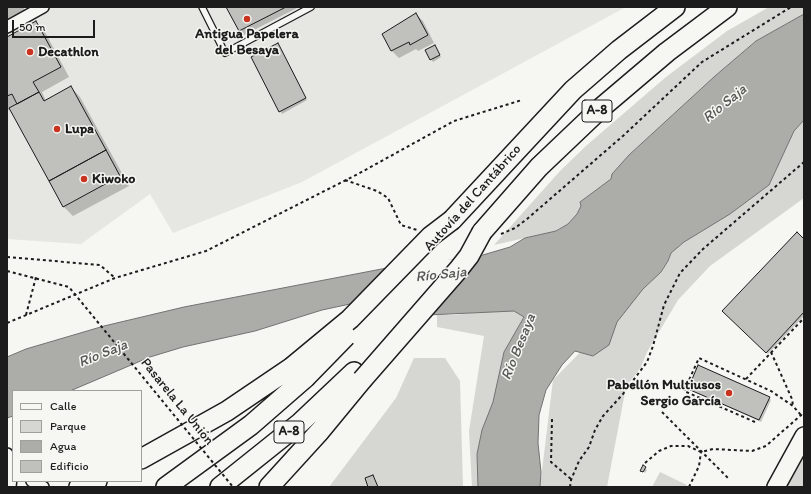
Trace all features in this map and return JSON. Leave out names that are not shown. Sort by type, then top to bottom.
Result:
[{"type":"highway","name":"Autovía del Cantábrico","points":[[166,487],[251,425],[298,372],[364,318],[452,220],[569,95],[619,50],[675,7]]},
{"type":"highway","name":"Autovía del Cantábrico","points":[[220,487],[358,376],[539,168],[600,108],[667,52],[727,7]]},
{"type":"highway","points":[[142,458],[298,372]]},
{"type":"highway","points":[[269,487],[358,376]]},
{"type":"highway","points":[[79,487],[94,482]]},
{"type":"main road","points":[[776,487],[804,436]]},
{"type":"street","points":[[7,27],[44,7]]},
{"type":"street","points":[[7,454],[12,465]]},
{"type":"street","points":[[10,487],[12,474]]},
{"type":"street","points":[[34,482],[43,487]]},
{"type":"lane","points":[[202,7],[225,53],[311,7]]},
{"type":"path","points":[[7,324],[115,278],[206,251],[358,174],[454,120],[522,100]]},
{"type":"path","points":[[570,487],[571,480],[589,447],[595,430],[603,416],[623,394],[647,362],[664,305],[680,273],[703,249],[804,162]]},
{"type":"path","points":[[7,257],[100,265],[115,278]]},
{"type":"path","name":"Pasarela La Unión","points":[[7,271],[69,287],[233,487]]},
{"type":"path","points":[[26,315],[36,277]]},
{"type":"path","points":[[746,379],[804,318]]},
{"type":"path","points":[[771,352],[792,399],[793,406]]},
{"type":"path","points":[[645,463],[659,451],[671,446],[688,446],[702,452],[713,449],[752,451],[759,449],[775,440],[802,415],[793,406],[770,391],[699,358],[684,391],[755,422]]},
{"type":"path","points":[[662,412],[728,478]]},
{"type":"path","points":[[552,419],[551,462],[571,480]]},
{"type":"path","points":[[689,487],[699,466],[702,452]]},
{"type":"shaded area","points":[[7,7],[626,7],[302,182],[173,233],[150,194],[81,244],[7,239]]},
{"type":"green space","points":[[769,7],[804,7],[804,14],[756,41],[715,76],[629,155],[611,179],[580,202],[581,206],[577,214],[568,224],[556,231],[494,245],[560,171],[587,145],[666,77],[727,31]]},
{"type":"green space","points":[[804,120],[804,198],[710,266],[678,300],[647,352],[641,367],[626,387],[607,487],[540,487],[553,380],[652,279],[661,272],[668,262],[671,253],[684,242],[730,214],[769,185],[794,131]]},
{"type":"green space","points":[[487,311],[514,311],[524,317],[504,352],[487,487],[472,487],[469,431],[484,336],[437,327],[437,315],[455,315]]},
{"type":"green space","points":[[414,358],[445,358],[460,381],[463,487],[329,487],[396,398]]},
{"type":"green space","points":[[802,459],[804,459],[804,487],[785,487]]},
{"type":"green space","points":[[660,472],[687,485],[686,487],[652,487]]},
{"type":"water","points":[[804,14],[804,120],[794,131],[769,185],[730,214],[684,242],[671,253],[661,272],[643,289],[617,322],[609,345],[593,356],[575,351],[562,365],[546,390],[539,415],[538,443],[541,472],[540,487],[478,487],[477,454],[482,430],[493,402],[504,352],[524,317],[514,311],[427,315],[362,303],[350,304],[322,310],[255,331],[183,347],[150,357],[72,390],[12,390],[12,416],[7,418],[7,357],[26,349],[104,326],[184,307],[392,267],[476,257],[510,247],[525,238],[556,231],[568,224],[577,214],[581,206],[580,202],[611,179],[612,174],[629,155],[715,76],[756,41]]},
{"type":"pier","points":[[485,252],[427,317],[393,315],[362,305],[389,266],[429,260],[460,259]]},
{"type":"building","name":"Antigua Papelera del Besaya","points":[[226,7],[286,7],[239,31]]},
{"type":"building","points":[[416,13],[428,35],[410,45],[409,42],[391,51],[382,34]]},
{"type":"building","name":"Decathlon","points":[[36,21],[61,67],[33,82],[39,92],[17,104],[12,94],[7,96],[7,37]]},
{"type":"building","points":[[278,43],[306,98],[279,112],[251,57]]},
{"type":"building","points":[[435,45],[440,55],[430,60],[425,50]]},
{"type":"building","name":"Lupa","points":[[71,86],[106,150],[49,181],[9,108],[39,92],[44,101]]},
{"type":"building","name":"Kiwoko","points":[[106,150],[120,176],[63,207],[49,181]]},
{"type":"building","points":[[797,232],[804,239],[804,312],[766,353],[722,311]]},
{"type":"building","name":"Pabellón Multiusos Sergio García","points":[[698,365],[770,397],[759,420],[688,389]]},
{"type":"building","points":[[643,465],[646,467],[643,472],[640,471]]},
{"type":"building","points":[[373,475],[378,487],[368,487],[365,478]]},
{"type":"place","name":"Antigua Papelera del Besaya","points":[[247,19]]},
{"type":"place","name":"Decathlon","points":[[30,52]]},
{"type":"place","name":"Lupa","points":[[57,129]]},
{"type":"place","name":"Kiwoko","points":[[84,179]]},
{"type":"place","name":"Pabellón Multiusos Sergio García","points":[[729,393]]},
{"type":"water label","name":"Río Saja","points":[[725,104]]},
{"type":"water label","name":"Río Saja","points":[[441,275]]},
{"type":"water label","name":"Río Besaya","points":[[519,347]]},
{"type":"water label","name":"Río Saja","points":[[103,354]]}]
